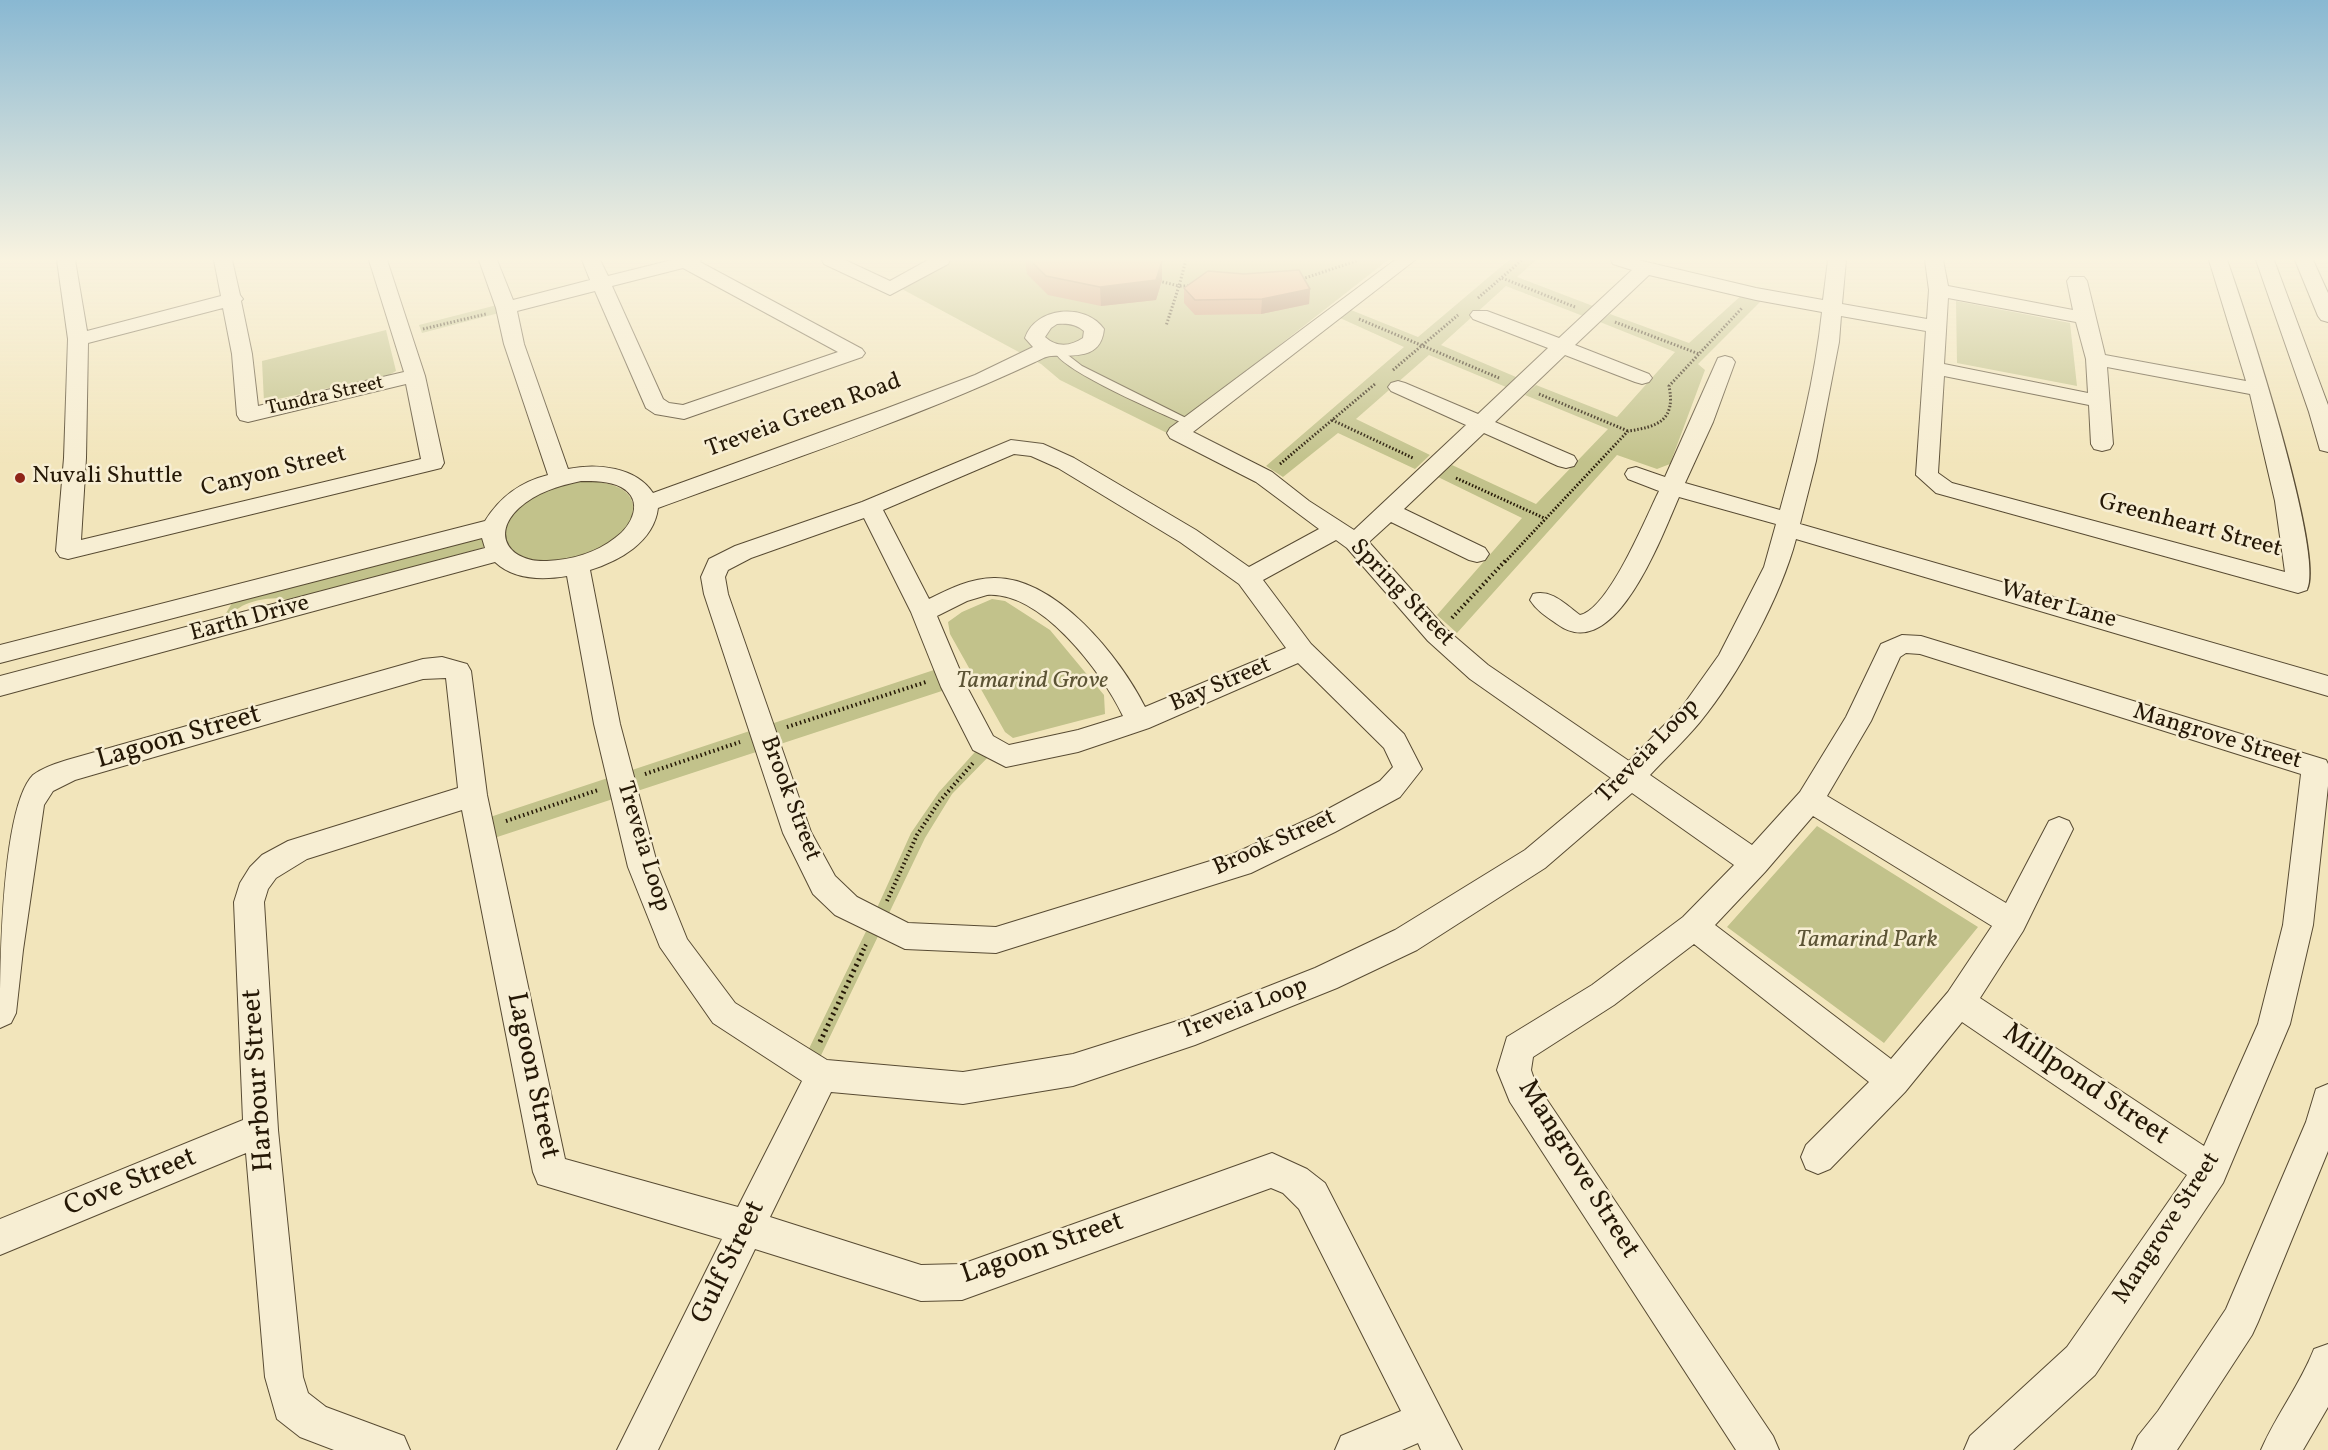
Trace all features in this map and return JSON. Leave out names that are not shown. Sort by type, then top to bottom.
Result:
[{"type":"street","name":"Canyon Street","points":[[76,328],[78,339],[75,458],[68,551],[433,463],[415,376],[400,328]]},
{"type":"street","points":[[78,339],[122,328]]},
{"type":"street","name":"Tundra Street","points":[[238,328],[248,415],[415,376]]},
{"type":"street","points":[[510,328],[560,478]]},
{"type":"street","points":[[622,328],[654,403],[663,409],[684,411],[855,353],[809,328]]},
{"type":"street","points":[[1183,419],[1315,328]]},
{"type":"street","points":[[1511,328],[1642,378]]},
{"type":"street","points":[[1248,578],[1346,536],[1390,512],[1582,328]]},
{"type":"street","name":"Treveia Loop","points":[[577,566],[607,724],[643,867],[675,947],[724,1013],[822,1075],[963,1088],[1073,1070],[1195,1030],[1326,978],[1406,940],[1535,859],[1630,778],[1691,714],[1729,660],[1776,567],[1808,451],[1830,328]]},
{"type":"street","name":"Greenheart Street","points":[[1936,328],[1927,475],[1944,488],[2298,584],[2297,550],[2278,460],[2260,390],[2240,328]]},
{"type":"street","points":[[2088,328],[2096,359],[2102,444]]},
{"type":"street","points":[[2289,328],[2320,412],[2328,445]]},
{"type":"street","name":"Treveia Green Road","points":[[644,499],[893,414],[982,379],[1048,348]]},
{"type":"street","points":[[2096,359],[2260,390]]},
{"type":"street","points":[[1542,600],[1576,625],[1592,622],[1609,607],[1638,561],[1702,423],[1725,362]]},
{"type":"street","points":[[1935,368],[2098,401]]},
{"type":"street","points":[[1398,387],[1566,461]]},
{"type":"street","name":"Spring Street","points":[[1183,419],[1178,433],[1264,477],[1346,536],[1437,634],[1479,672],[1630,778]]},
{"type":"street","name":"Brook Street","points":[[1011,447],[1035,449],[1066,463],[1188,536],[1248,578],[1302,651],[1394,741],[1408,769],[1390,789],[1241,864],[996,940],[905,936],[846,906],[824,885],[797,833],[716,594],[713,577],[718,565],[743,552],[870,507],[1011,447]]},
{"type":"street","points":[[581,474],[619,477],[633,485],[644,499],[644,518],[635,533],[620,547],[600,558],[577,566],[553,570],[531,569],[512,563],[499,553],[494,541],[494,527],[502,512],[517,498],[537,486],[560,478],[581,474]]},
{"type":"street","points":[[1636,474],[1671,487],[1790,520]]},
{"type":"street","name":"Bay Street","points":[[870,507],[923,612],[949,675],[983,743],[1006,756],[1078,741],[1139,721],[1302,651]]},
{"type":"street","points":[[1390,512],[1477,554]]},
{"type":"street","name":"Water Lane","points":[[1790,520],[2328,668]]},
{"type":"street","name":"Water Lane","points":[[1790,520],[2328,686]]},
{"type":"street","name":"Earth Drive","points":[[0,654],[494,527]]},
{"type":"street","name":"Earth Drive","points":[[0,686],[499,553]]},
{"type":"street","name":"Bay Street","points":[[923,612],[977,589],[996,586],[1015,588],[1077,631],[1120,684],[1139,721]]},
{"type":"street","name":"Mangrove Street","points":[[1759,1450],[1522,1091],[1514,1070],[1519,1048],[1603,994],[1694,926],[1755,863],[1810,800],[1858,721],[1890,651],[1902,644],[1921,645],[2316,768],[2298,925],[2274,1024],[2211,1171],[2081,1361],[1984,1450]]},
{"type":"street","name":"Lagoon Street","points":[[0,1012],[7,950],[30,803],[43,783],[67,771],[411,673],[442,667],[458,671],[473,795],[550,1172],[747,1228],[921,1283],[962,1282],[1272,1170],[1295,1181],[1312,1196],[1434,1435]]},
{"type":"street","points":[[1630,778],[1755,863]]},
{"type":"street","name":"Harbour Street","points":[[390,1450],[314,1423],[291,1405],[284,1377],[261,1130],[249,902],[252,888],[260,875],[274,862],[298,850],[473,795]]},
{"type":"street","points":[[1810,800],[2012,922]]},
{"type":"street","points":[[1818,1157],[1893,1082],[1959,1002],[2012,922],[2060,829]]},
{"type":"street","points":[[1694,926],[1893,1082]]},
{"type":"street","name":"Millpond Street","points":[[1959,1002],[2211,1171]]},
{"type":"street","name":"Gulf Street","points":[[637,1450],[822,1075]]},
{"type":"street","points":[[2152,1450],[2172,1425],[2239,1322],[2323,1122],[2328,1100]]},
{"type":"street","name":"Cove Street","points":[[0,1237],[261,1130]]},
{"type":"street","points":[[2281,1450],[2326,1378]]},
{"type":"street","points":[[1355,1450],[1434,1435]]},
{"type":"lane","name":"Treveia Green Road","points":[[1048,348],[1078,368],[1183,419]]},
{"type":"path","points":[[402,334],[427,328]]},
{"type":"path","points":[[1382,328],[1628,431],[1648,429],[1664,421],[1671,411],[1672,395],[1669,386],[1724,328]]},
{"type":"path","points":[[1437,634],[1628,431]]},
{"type":"path","points":[[480,830],[949,675]]},
{"type":"green space","points":[[420,328],[443,328],[422,333]]},
{"type":"green space","points":[[974,328],[1302,328],[1167,433],[1060,380],[1041,364]]},
{"type":"green space","points":[[1361,328],[1395,328],[1418,337],[1429,328],[1460,328],[1441,345],[1516,377],[1506,387],[1429,355],[1356,419],[1430,455],[1415,469],[1338,433],[1283,477],[1266,466],[1404,347]]},
{"type":"green space","points":[[1614,328],[1647,328],[1689,343],[1706,328],[1734,328],[1698,364],[1705,370],[1670,464],[1657,469],[1617,455],[1457,633],[1437,615],[1522,518],[1438,477],[1452,465],[1536,504],[1608,429],[1525,395],[1536,385],[1617,417],[1675,352]]},
{"type":"green space","points":[[1956,328],[2071,328],[2077,386],[1957,363]]},
{"type":"green space","points":[[386,330],[396,371],[389,375],[264,402],[262,361]]},
{"type":"green space","points":[[576,481],[609,484],[627,493],[632,501],[633,511],[629,524],[621,535],[609,545],[595,552],[563,561],[532,560],[514,552],[506,538],[505,526],[509,515],[529,499]]},
{"type":"green space","points":[[481,537],[488,543],[482,548],[290,600],[272,598],[253,602],[225,615],[232,603]]},
{"type":"green space","name":"Tamarind Grove","points":[[992,599],[1005,601],[1050,630],[1104,695],[1105,714],[1013,738],[1005,732],[950,634],[948,622],[962,612]]},
{"type":"green space","points":[[946,666],[954,687],[482,842],[478,821]]},
{"type":"green space","points":[[983,743],[995,750],[952,794],[925,838],[814,1070],[802,1063],[911,833],[939,792]]},
{"type":"green space","name":"Tamarind Park","points":[[1817,826],[1978,927],[1884,1043],[1727,927]]},
{"type":"place","name":"Nuvali Shuttle","points":[[20,478]]}]
